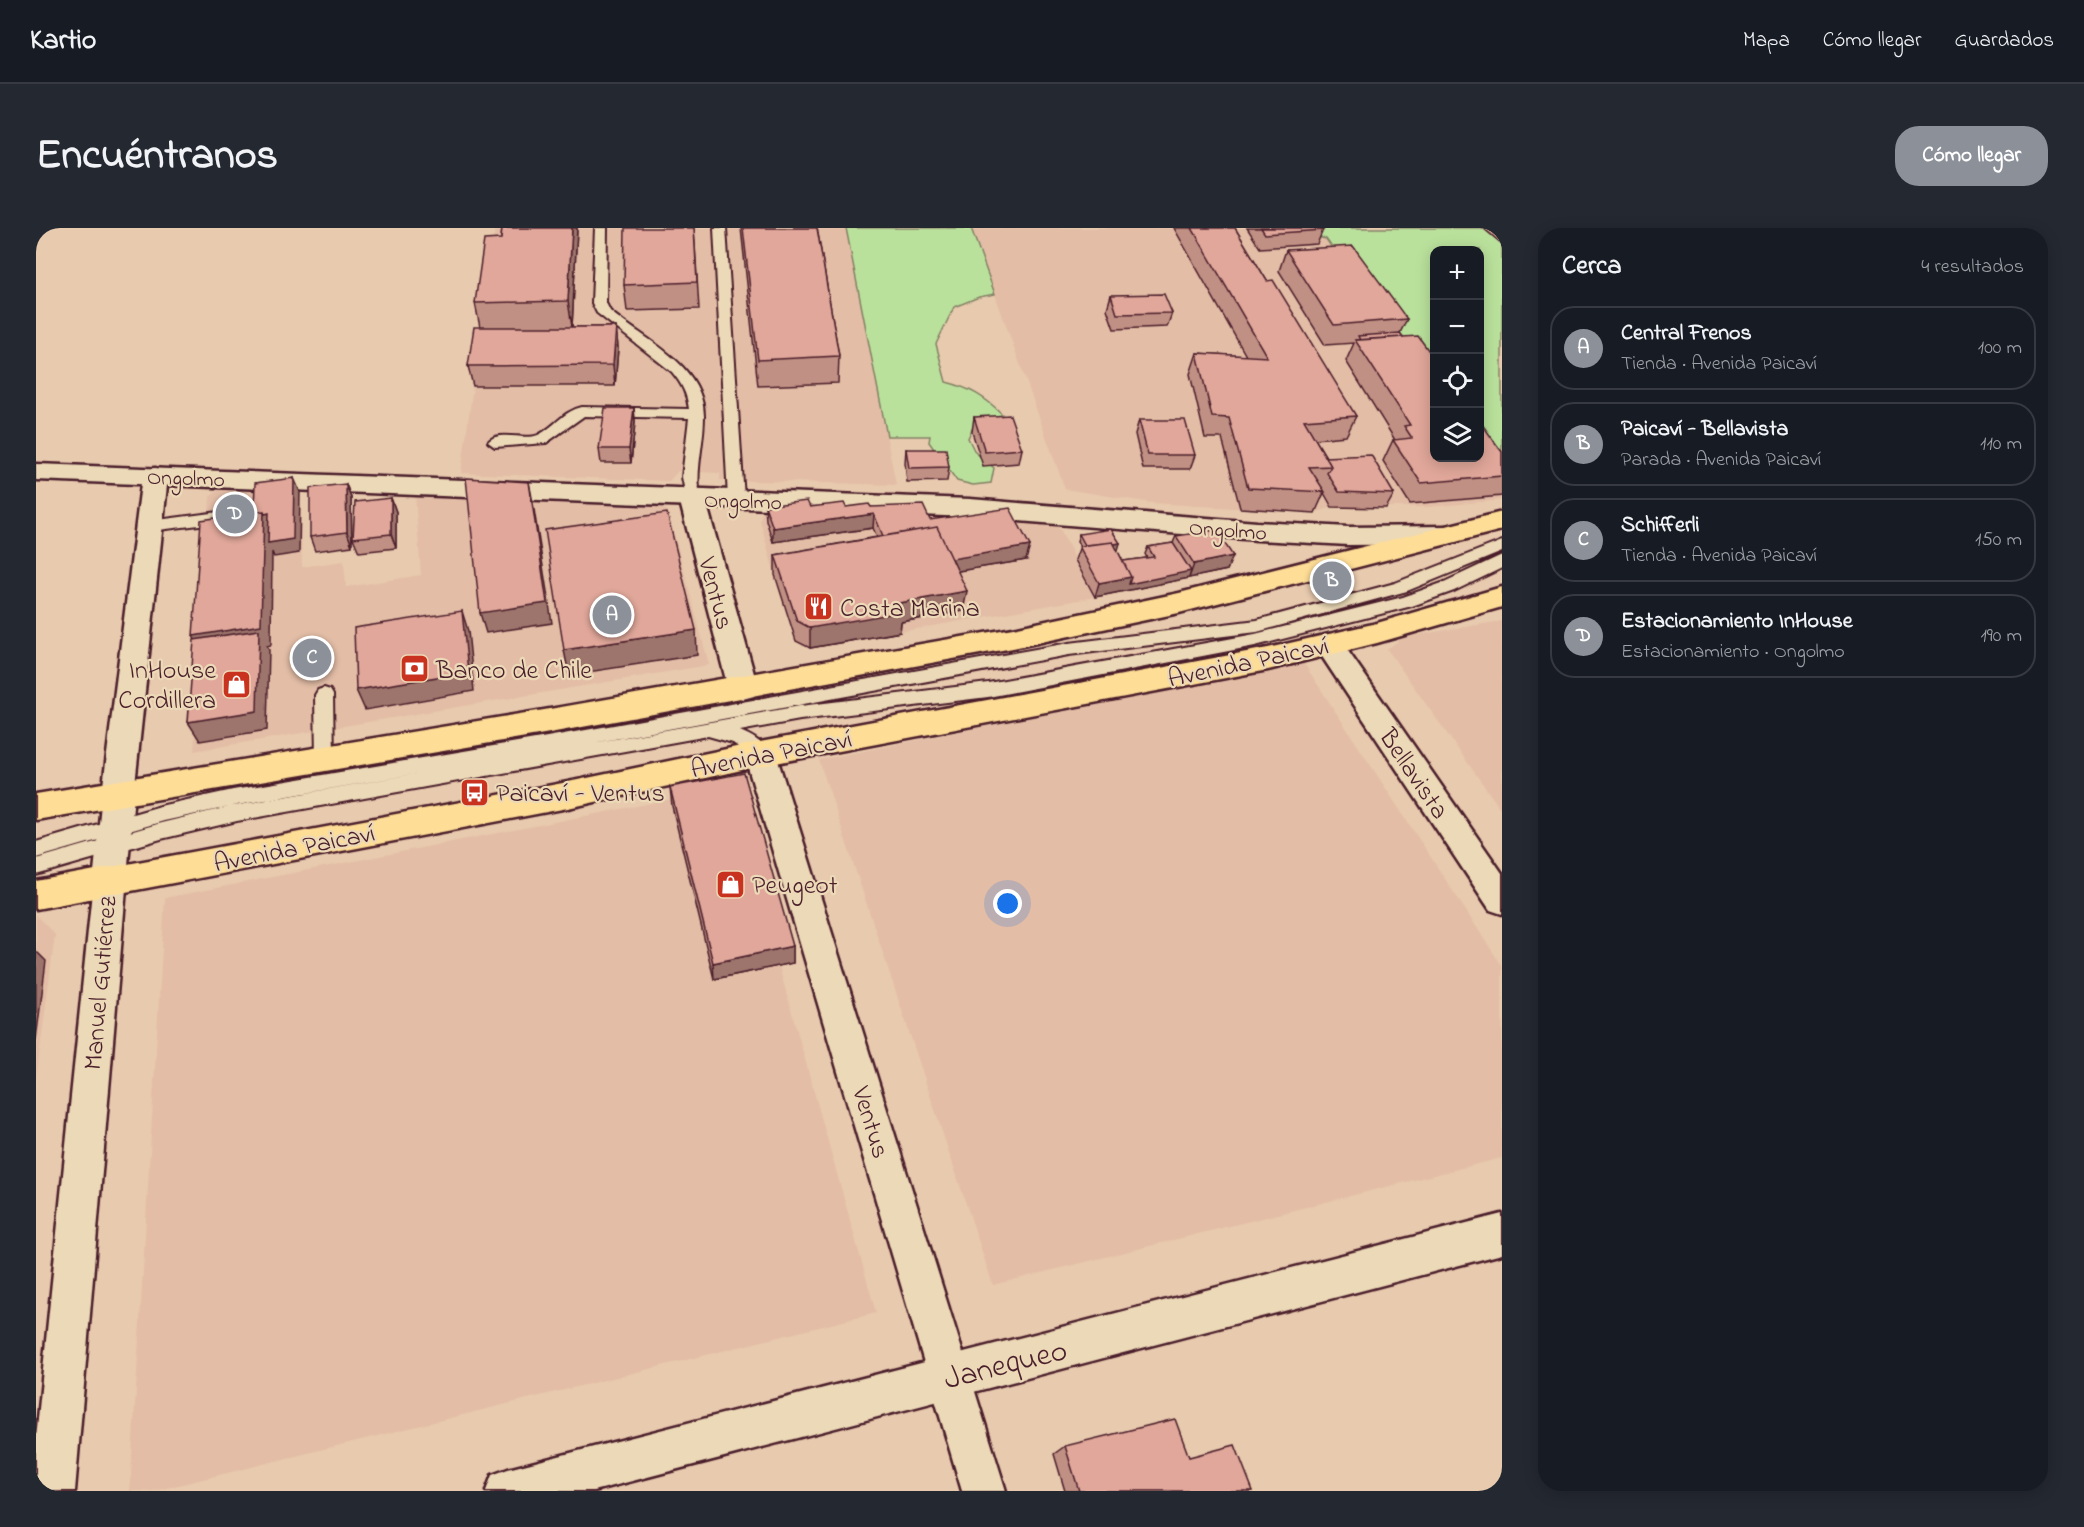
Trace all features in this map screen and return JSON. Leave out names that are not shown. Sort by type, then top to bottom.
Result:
[{"type":"main road","points":[[36,807],[743,688],[1127,615],[1502,521]]},
{"type":"main road","name":"Avenida Paicaví","points":[[36,894],[111,853],[568,795],[760,753],[1104,691],[1329,645],[1502,597]]},
{"type":"street","name":"Ongolmo","points":[[36,472],[1007,510],[1204,527],[1348,536],[1450,535]]},
{"type":"street","name":"Manuel Gutiérrez","points":[[52,1491],[111,853],[155,476]]},
{"type":"street","name":"Ventus","points":[[692,498],[743,688]]},
{"type":"street","name":"Bellavista","points":[[1329,645],[1502,900]]},
{"type":"street","name":"Ventus","points":[[760,753],[984,1491]]},
{"type":"street","name":"Janequeo","points":[[508,1491],[1502,1234]]},
{"type":"lane","points":[[601,228],[599,303],[613,321],[678,370],[690,382],[697,400],[689,481],[692,498]]},
{"type":"lane","points":[[720,228],[736,499]]},
{"type":"lane","points":[[495,442],[541,440],[571,416],[582,411],[697,414]]},
{"type":"lane","points":[[150,526],[234,515],[241,519],[240,531]]},
{"type":"lane","points":[[36,850],[111,853],[164,813],[232,798],[547,744],[1069,649],[1257,626],[1401,587],[1502,546]]},
{"type":"lane","points":[[36,867],[111,853],[202,820],[843,707],[988,690],[1255,640],[1406,602],[1439,591],[1502,561]]},
{"type":"lane","points":[[324,695],[325,759]]},
{"type":"lane","points":[[705,730],[738,737],[751,744],[760,753]]},
{"type":"shaded area","points":[[495,228],[846,228],[896,485],[720,480],[720,473],[678,471],[669,481],[461,473]]},
{"type":"shaded area","points":[[971,228],[1318,228],[1430,388],[1430,462],[1442,462],[1502,490],[1502,500],[1427,507],[1332,507],[1315,513],[1152,503],[1065,489]]},
{"type":"shaded area","points":[[227,488],[300,491],[302,567],[344,561],[346,587],[421,575],[415,494],[658,505],[668,511],[709,665],[194,751],[210,497],[217,491]]},
{"type":"shaded area","points":[[762,513],[997,519],[1059,527],[1095,597],[810,648],[796,641],[760,520]]},
{"type":"shaded area","points":[[1502,621],[1502,811],[1387,649],[1404,637]]},
{"type":"shaded area","points":[[1303,662],[1502,966],[1502,1158],[993,1285],[819,760]]},
{"type":"shaded area","points":[[729,788],[876,1313],[154,1491],[130,1491],[165,898]]},
{"type":"shaded area","points":[[36,915],[55,935],[36,1080]]},
{"type":"green space","points":[[846,228],[971,228],[995,294],[979,297],[954,307],[936,344],[946,382],[977,394],[1002,414],[994,423],[974,425],[968,438],[975,452],[994,468],[991,483],[973,485],[957,481],[929,442],[930,436],[887,436]]},
{"type":"green space","points":[[1311,228],[1483,228],[1502,244],[1502,490],[1483,462],[1484,246],[1430,246],[1430,388],[1326,239],[1317,237]]},
{"type":"building","points":[[502,228],[572,228],[568,301],[475,303],[484,240],[501,239]]},
{"type":"building","points":[[625,228],[694,228],[697,282],[624,285]]},
{"type":"building","points":[[743,228],[817,228],[839,356],[758,360]]},
{"type":"building","points":[[1192,228],[1235,228],[1267,281],[1273,280],[1356,416],[1304,420],[1331,466],[1309,467],[1325,492],[1248,488],[1229,418],[1212,417],[1197,353],[1267,357]]},
{"type":"building","points":[[1261,228],[1321,228],[1323,230],[1265,234]]},
{"type":"building","points":[[1353,246],[1407,319],[1334,325],[1286,250]]},
{"type":"building","points":[[1164,294],[1172,313],[1117,314],[1111,295]]},
{"type":"building","points":[[474,327],[616,327],[613,365],[468,366]]},
{"type":"building","points":[[1400,333],[1403,337],[1360,340],[1358,336]]},
{"type":"building","points":[[1418,336],[1430,352],[1430,462],[1484,462],[1484,427],[1502,452],[1502,476],[1421,483],[1393,440],[1412,438],[1404,426],[1410,425],[1355,340]]},
{"type":"building","points":[[605,408],[634,408],[629,449],[599,449]]},
{"type":"building","points":[[1010,415],[1022,449],[985,452],[974,417]]},
{"type":"building","points":[[1139,420],[1185,420],[1195,455],[1148,455]]},
{"type":"building","points":[[906,449],[946,449],[949,467],[909,468]]},
{"type":"building","points":[[1371,455],[1394,494],[1339,492],[1327,473],[1331,466],[1326,457]]},
{"type":"building","points":[[294,478],[293,539],[268,543],[269,513],[254,512],[255,483]]},
{"type":"building","points":[[466,478],[529,482],[547,603],[480,613]]},
{"type":"building","points":[[346,484],[347,532],[310,537],[310,488]]},
{"type":"building","points":[[391,498],[391,534],[353,538],[355,502]]},
{"type":"building","points":[[807,501],[810,507],[844,503],[846,507],[869,504],[871,507],[923,505],[930,520],[1010,508],[1030,546],[952,559],[937,527],[883,536],[874,514],[773,528],[765,506]]},
{"type":"building","points":[[264,511],[261,625],[193,636],[201,520]]},
{"type":"building","points":[[667,513],[696,630],[564,650],[545,530]]},
{"type":"building","points":[[937,527],[967,591],[899,603],[902,612],[810,628],[797,621],[775,555]]},
{"type":"building","points":[[1111,529],[1120,543],[1085,545],[1079,534]]},
{"type":"building","points":[[1216,530],[1233,556],[1194,564],[1176,536]]},
{"type":"building","points":[[1113,542],[1131,577],[1099,583],[1079,546]]},
{"type":"building","points":[[1173,543],[1191,571],[1129,584],[1131,577],[1123,561],[1154,557],[1148,547]]},
{"type":"building","points":[[462,611],[468,672],[356,690],[354,628]]},
{"type":"building","points":[[259,630],[257,711],[188,722],[194,640]]},
{"type":"building","name":"Peugeot","points":[[744,773],[793,946],[713,963],[670,787]]},
{"type":"building","points":[[1175,1419],[1189,1457],[1235,1445],[1253,1491],[1079,1491],[1065,1446]]},
{"type":"place","name":"Estacionamiento InHouse","points":[[235,514]]},
{"type":"place","name":"Paicaví - Bellavista","points":[[1332,581]]},
{"type":"place","name":"Costa Marina","points":[[819,607]]},
{"type":"place","name":"Central Frenos","points":[[612,615]]},
{"type":"place","name":"Schifferli","points":[[312,658]]},
{"type":"place","name":"Banco de Chile","points":[[415,669]]},
{"type":"place","name":"InHouse Cordillera","points":[[237,684]]},
{"type":"place","name":"Paicaví - Ventus","points":[[475,792]]},
{"type":"place","name":"Peugeot","points":[[731,884]]}]
